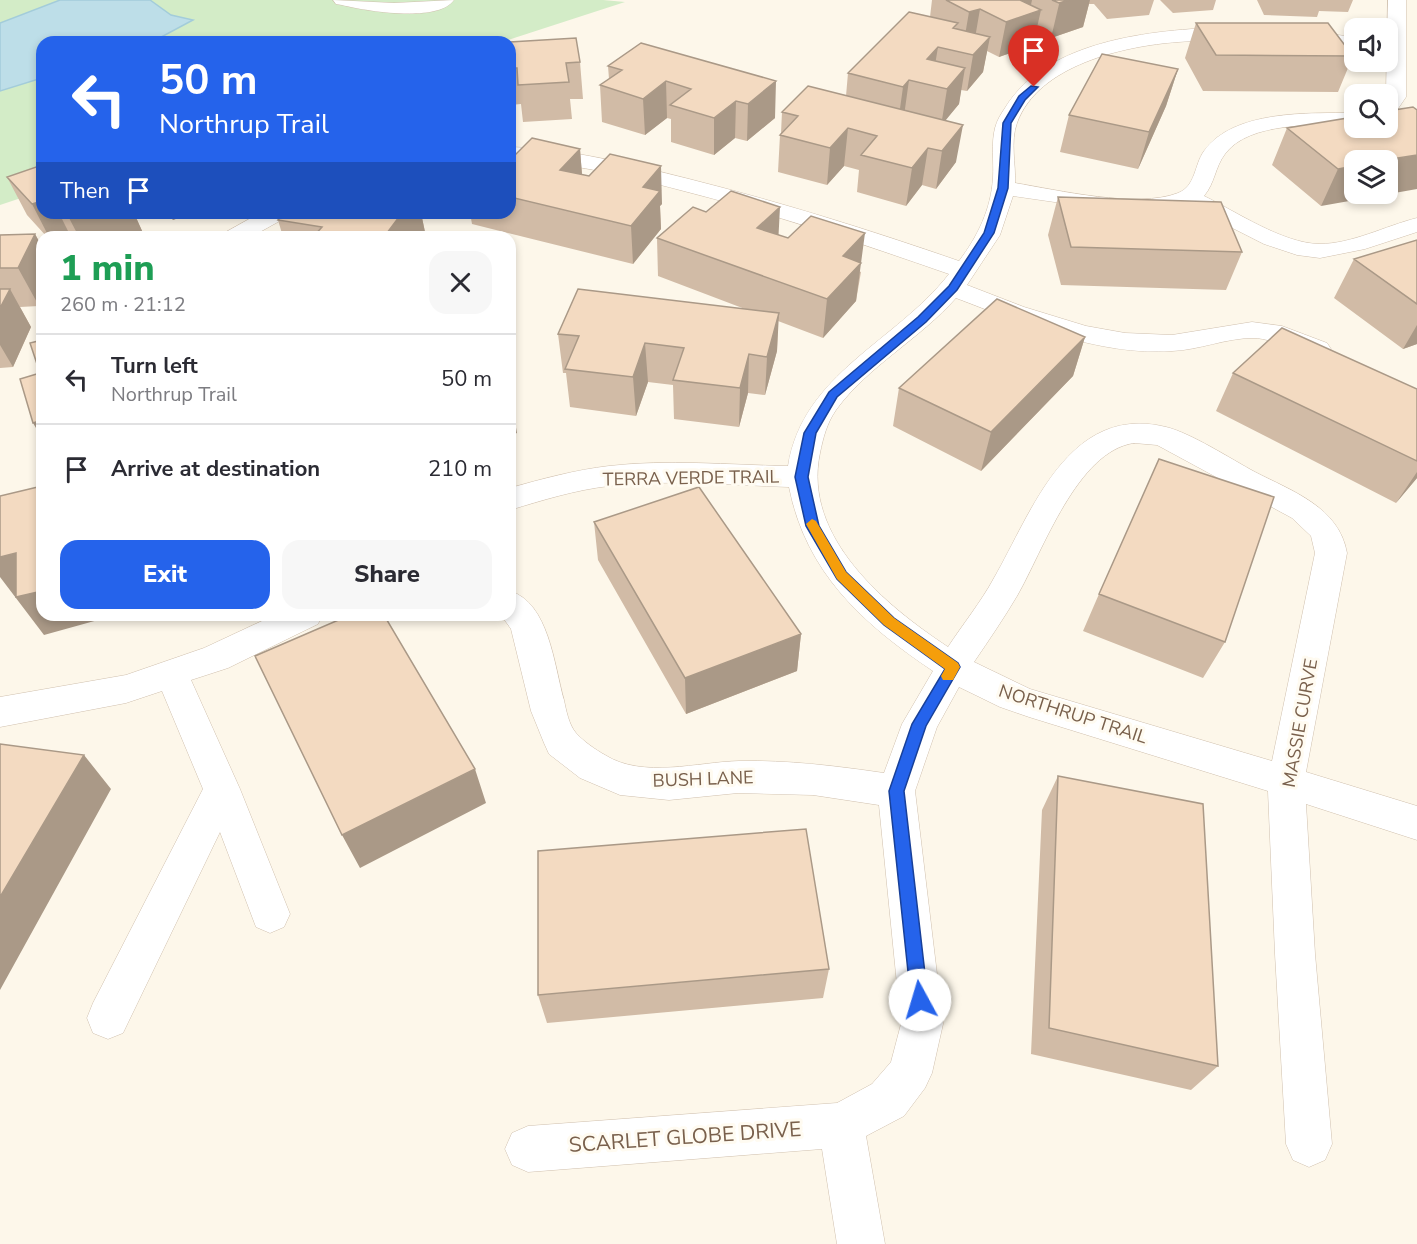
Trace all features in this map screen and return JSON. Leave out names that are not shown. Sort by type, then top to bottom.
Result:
[{"type":"street","points":[[342,0],[385,10],[400,10],[445,0]]},
{"type":"street","points":[[1395,18],[1397,0]]},
{"type":"street","name":"NORTHRUP TRAIL","points":[[1344,42],[1271,34],[1204,33],[1156,38],[1113,46],[1076,59],[1045,76],[1022,98],[1007,123],[1003,188],[989,233],[959,280],[922,320],[833,394],[810,433],[802,477],[812,526],[841,576],[889,622],[953,667],[1014,698],[1286,780],[1417,823]]},
{"type":"street","points":[[1398,49],[1417,52]]},
{"type":"street","points":[[1003,188],[1129,206],[1159,204],[1189,197],[1203,186],[1214,152],[1232,137],[1255,127],[1289,120],[1344,119]]},
{"type":"street","points":[[516,154],[544,154],[586,159],[724,193],[849,230],[959,280],[1015,312],[1082,333],[1125,341],[1172,343],[1224,333],[1252,330],[1273,332],[1299,340],[1340,358]]},
{"type":"street","points":[[1189,197],[1282,242],[1318,251],[1417,225]]},
{"type":"street","points":[[245,231],[266,219]]},
{"type":"street","name":"SCARLET GLOBE DRIVE","points":[[528,1149],[841,1125],[888,1100],[910,1073],[922,1024],[896,791],[920,724],[953,667],[1005,588],[1054,494],[1095,447],[1114,436],[1134,433],[1163,436]]},
{"type":"street","name":"MASSIE CURVE","points":[[1163,436],[1304,510],[1321,524],[1330,539],[1331,553],[1286,780],[1295,954],[1309,1144]]},
{"type":"street","name":"TERRA VERDE TRAIL","points":[[516,496],[553,486],[609,476],[668,474],[802,477]]},
{"type":"street","name":"BUSH LANE","points":[[516,611],[527,625],[549,711],[562,743],[593,767],[620,779],[669,784],[738,777],[813,779],[896,791]]},
{"type":"street","points":[[0,712],[126,689],[216,658],[293,621]]},
{"type":"street","points":[[171,673],[222,789],[270,914]]},
{"type":"street","points":[[108,1018],[222,789]]},
{"type":"street","points":[[841,1125],[861,1244]]},
{"type":"green space","points":[[0,0],[603,0],[625,2],[516,37],[36,36],[36,193],[0,205]]},
{"type":"water","points":[[60,0],[150,0],[171,15],[193,20],[163,36],[36,36],[36,80],[0,91],[0,23]]},
{"type":"building","points":[[946,0],[1020,0],[1041,10],[1006,22],[980,9],[969,12]]},
{"type":"building","points":[[1052,0],[1069,0],[1059,3]]},
{"type":"building","points":[[909,12],[958,23],[953,28],[990,37],[973,55],[938,47],[927,59],[965,68],[947,89],[909,80],[903,87],[848,73]]},
{"type":"building","points":[[1196,23],[1328,23],[1344,44],[1344,56],[1216,55]]},
{"type":"building","points":[[576,38],[580,62],[566,63],[569,82],[518,85],[516,42]]},
{"type":"building","points":[[641,43],[776,81],[748,104],[736,101],[714,118],[670,105],[691,89],[666,81],[643,99],[600,85],[622,70],[608,66]]},
{"type":"building","points":[[1102,54],[1178,69],[1149,132],[1069,115]]},
{"type":"building","points":[[808,86],[963,125],[942,151],[928,148],[912,168],[861,155],[877,136],[848,128],[830,148],[780,135],[798,116],[782,112]]},
{"type":"building","points":[[1413,107],[1417,110],[1417,155],[1398,158],[1398,150],[1344,150],[1344,168],[1338,169],[1287,128],[1344,119],[1344,138],[1398,138],[1398,109]]},
{"type":"building","points":[[532,138],[580,149],[560,170],[589,176],[610,154],[661,166],[643,187],[660,191],[631,226],[516,198],[516,154]]},
{"type":"building","points":[[36,167],[36,203],[32,204],[7,177]]},
{"type":"building","points":[[731,191],[780,207],[757,228],[788,238],[811,216],[865,233],[843,256],[861,263],[827,299],[657,238],[693,207],[706,212]]},
{"type":"building","points":[[1058,197],[1221,202],[1242,252],[1071,247]]},
{"type":"building","points":[[398,219],[388,231],[318,231],[322,227],[278,220]]},
{"type":"building","points":[[35,234],[18,268],[0,268],[0,235]]},
{"type":"building","points":[[1417,240],[1417,304],[1354,259]]},
{"type":"building","points":[[0,289],[10,289],[0,308]]},
{"type":"building","points":[[578,289],[779,313],[767,357],[749,354],[740,388],[673,380],[684,348],[645,343],[633,377],[565,369],[579,336],[558,334]]},
{"type":"building","points":[[997,299],[1085,337],[991,432],[899,388]]},
{"type":"building","points":[[1282,328],[1417,389],[1417,461],[1233,373]]},
{"type":"building","points":[[36,342],[36,361],[30,343]]},
{"type":"building","points":[[36,374],[36,422],[33,423],[20,379]]},
{"type":"building","points":[[1159,459],[1274,497],[1225,642],[1099,594]]},
{"type":"building","points":[[36,487],[36,592],[16,597],[16,553],[0,557],[0,496]]},
{"type":"building","points":[[699,487],[801,634],[685,678],[594,522]]},
{"type":"building","points":[[336,621],[388,621],[475,769],[342,835],[255,656]]},
{"type":"building","points":[[0,744],[84,755],[0,897]]},
{"type":"building","points":[[1058,776],[1203,804],[1218,1066],[1049,1028]]},
{"type":"building","points":[[806,829],[829,969],[538,995],[538,851]]},
{"type":"slow traffic","points":[[812,524],[841,576],[889,622],[953,667],[948,676]]},
{"type":"route","points":[[920,1000],[896,791],[920,724],[953,667],[889,622],[841,576],[812,526],[802,477],[810,433],[833,394],[922,320],[953,288],[989,233],[1003,188],[1007,123],[1022,98],[1034,87]]}]
